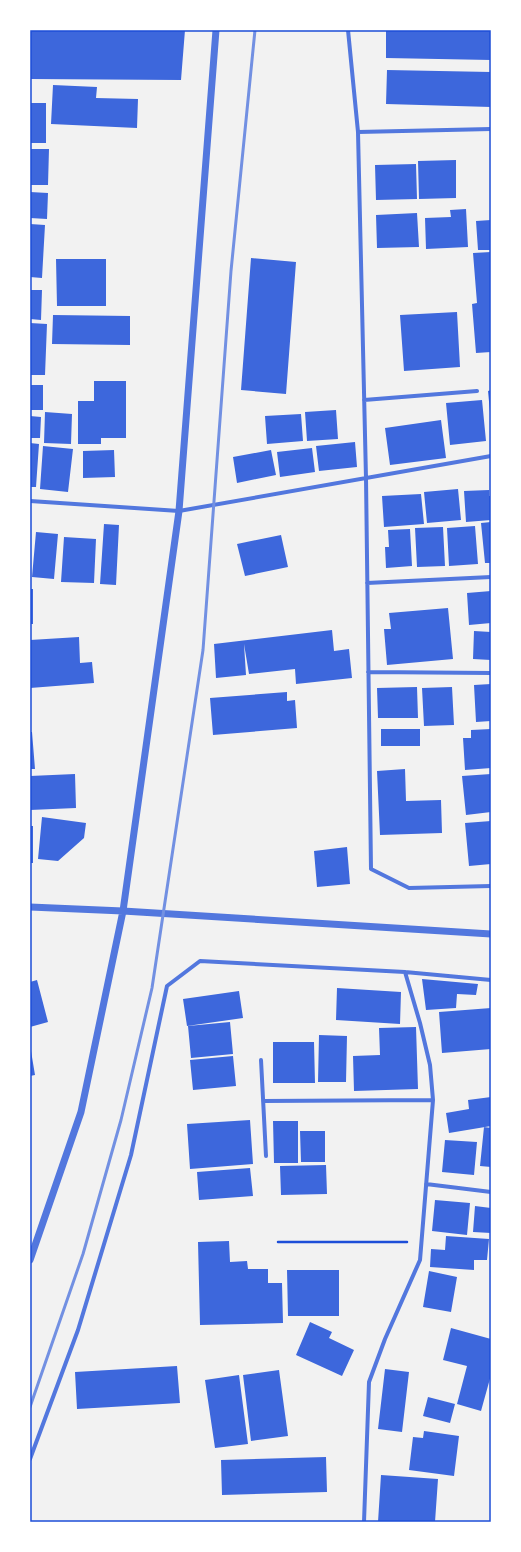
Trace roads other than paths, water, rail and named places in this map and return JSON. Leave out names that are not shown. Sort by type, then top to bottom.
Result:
[{"type":"street","points":[[30,1260],[81,1112],[122,911],[179,511],[216,30]]},
{"type":"street","points":[[348,30],[358,132],[366,478],[371,869],[409,888],[491,886]]},
{"type":"street","points":[[358,132],[491,129]]},
{"type":"street","points":[[364,400],[477,391]]},
{"type":"street","points":[[30,501],[179,511],[491,456]]},
{"type":"street","points":[[367,583],[491,577]]},
{"type":"street","points":[[368,672],[491,673]]},
{"type":"street","points":[[30,907],[122,911],[491,934]]},
{"type":"street","points":[[30,1459],[78,1330],[132,1155],[167,986],[200,961],[406,972],[491,980]]},
{"type":"street","points":[[364,1522],[369,1382],[385,1339],[420,1260],[433,1100],[430,1065],[406,972]]},
{"type":"street","points":[[261,1060],[266,1156]]},
{"type":"street","points":[[263,1101],[433,1100]]},
{"type":"street","points":[[426,1184],[491,1192]]},
{"type":"railway","points":[[30,1407],[83,1254],[121,1120],[152,988],[203,650],[231,271],[255,30]]}]
